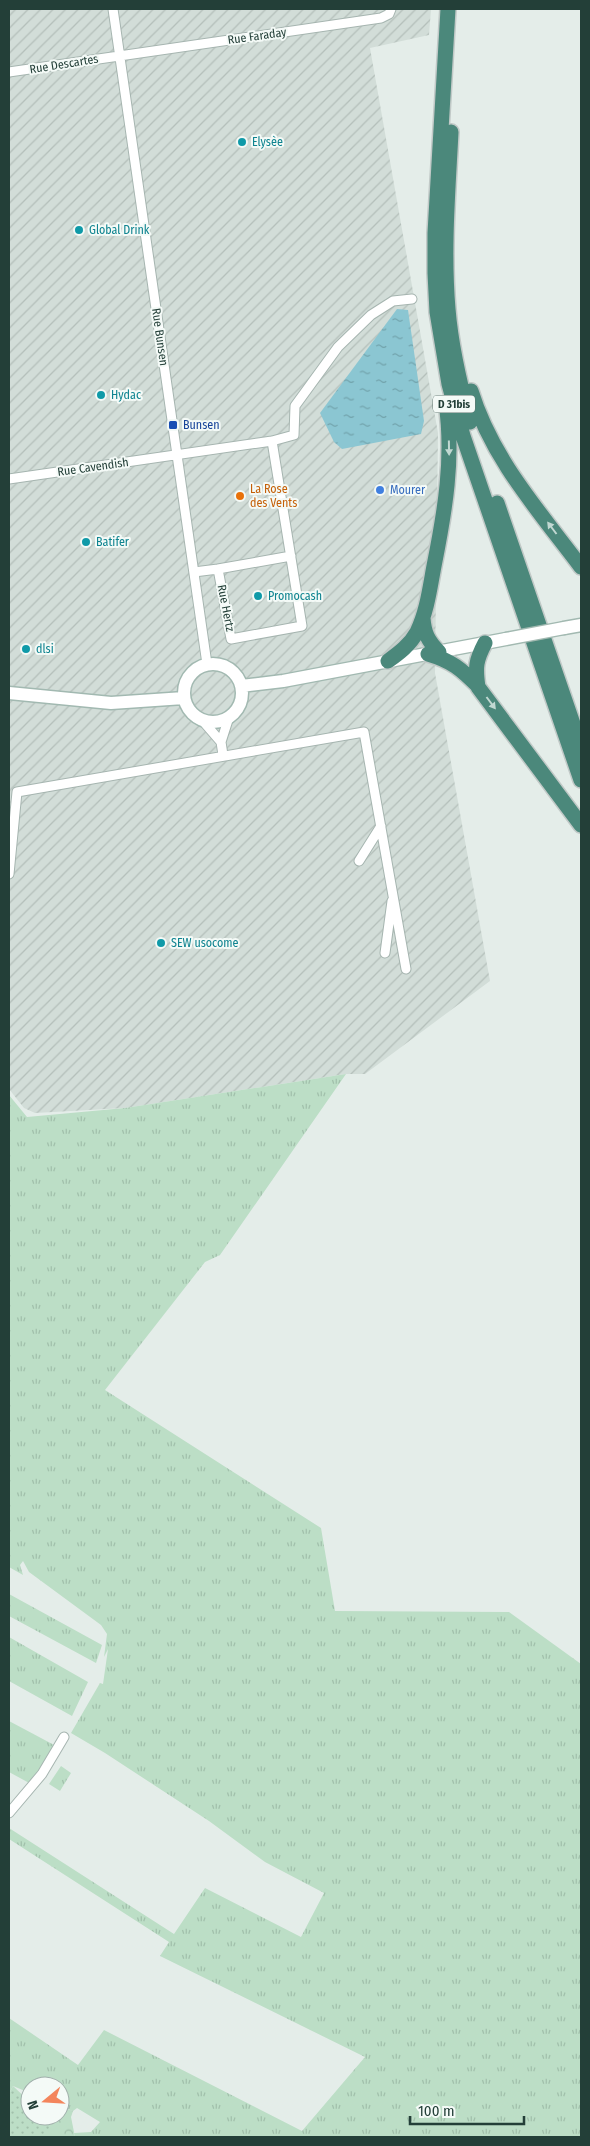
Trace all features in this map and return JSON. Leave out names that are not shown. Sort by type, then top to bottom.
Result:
[{"type":"highway","name":"D 31bis","points":[[448,9],[435,233],[449,384],[463,436],[581,780]]},
{"type":"highway","name":"D 31bis","points":[[458,9],[443,311],[459,382],[473,432],[581,747]]},
{"type":"highway","points":[[443,311],[457,336],[463,367],[475,403],[490,438],[505,466],[581,567]]},
{"type":"highway","points":[[388,661],[410,643],[423,618],[445,513],[450,467],[449,423],[436,347],[443,311]]},
{"type":"highway","points":[[423,618],[424,630],[434,653],[458,666],[478,686],[581,825]]},
{"type":"highway","points":[[478,686],[477,658],[485,643]]},
{"type":"main road","points":[[241,686],[283,681],[581,625]]},
{"type":"main road","points":[[207,664],[218,664],[228,668],[235,674],[241,686],[241,699],[236,711],[229,718],[219,722],[202,720],[196,717],[187,707],[184,698],[184,686],[189,676],[197,668],[207,664]]},
{"type":"main road","points":[[9,693],[111,703],[184,698]]},
{"type":"street","name":"Rue Bunsen","points":[[113,9],[207,664]]},
{"type":"street","name":"Rue Faraday","points":[[120,56],[380,18],[389,14],[391,9]]},
{"type":"street","name":"Rue Descartes","points":[[9,72],[120,56]]},
{"type":"street","points":[[177,454],[272,441],[294,435],[295,406],[338,347],[371,315],[394,301],[412,299]]},
{"type":"street","name":"Rue Hertz","points":[[272,441],[291,556],[302,626],[231,639],[218,569],[291,556]]},
{"type":"street","name":"Rue Cavendish","points":[[9,480],[177,454]]},
{"type":"street","points":[[194,572],[218,569]]},
{"type":"street","points":[[223,756],[221,742],[229,718]]},
{"type":"street","points":[[202,720],[221,742]]},
{"type":"street","points":[[9,874],[17,792],[364,732],[406,969]]},
{"type":"street","points":[[359,861],[381,826]]},
{"type":"street","points":[[385,953],[393,893]]},
{"type":"street","points":[[9,1813],[42,1774],[64,1737]]},
{"type":"shaded area","points":[[9,9],[431,9],[429,35],[370,48],[438,433],[435,673],[490,981],[365,1074],[346,1074],[125,1108],[35,1113],[24,1108],[9,1089]]},
{"type":"green space","points":[[346,1074],[220,1255],[205,1262],[105,1390],[321,1528],[335,1611],[509,1612],[581,1664],[581,2137],[75,2137],[74,2133],[91,2132],[100,2122],[77,2108],[73,2111],[70,2110],[70,2076],[20,2076],[20,2089],[13,2086],[9,2094],[9,2018],[78,2065],[104,2030],[302,2131],[365,2057],[160,1956],[169,1942],[9,1839],[9,1828],[174,1934],[205,1888],[301,1937],[324,1893],[265,1862],[209,1821],[71,1733],[100,1683],[103,1684],[108,1649],[104,1657],[107,1634],[101,1625],[29,1572],[23,1561],[20,1565],[23,1575],[9,1567],[9,1095],[27,1117],[125,1108]]},
{"type":"green space","points":[[9,1594],[102,1645],[96,1663],[9,1616]]},
{"type":"green space","points":[[9,1637],[88,1682],[72,1716],[9,1681]]},
{"type":"green space","points":[[9,1721],[56,1746],[31,1784],[9,1772]]},
{"type":"green space","points":[[61,1766],[71,1773],[60,1791],[49,1784]]},
{"type":"green space","points":[[13,2086],[20,2093],[20,2126],[51,2126],[51,2137],[9,2137],[9,2094]]},
{"type":"green space","points":[[70,2110],[73,2111],[71,2117],[75,2137],[51,2137],[51,2126],[70,2126]]},
{"type":"water","points":[[397,309],[408,310],[424,421],[421,434],[342,449],[334,442],[320,413]]},
{"type":"place","name":"Elysèe","points":[[242,142]]},
{"type":"place","name":"Global Drink","points":[[79,230]]},
{"type":"place","name":"Hydac","points":[[101,395]]},
{"type":"place","name":"Bunsen","points":[[173,425]]},
{"type":"place","name":"Mourer","points":[[380,490]]},
{"type":"place","name":"La Rose des Vents","points":[[240,496]]},
{"type":"place","name":"Batifer","points":[[86,542]]},
{"type":"place","name":"Promocash","points":[[258,596]]},
{"type":"place","name":"dlsi","points":[[26,649]]},
{"type":"place","name":"SEW usocome","points":[[161,943]]}]
